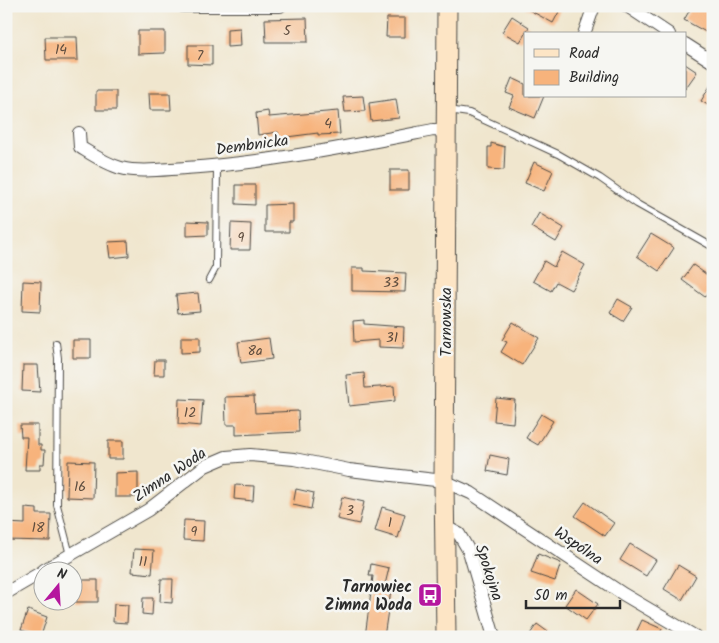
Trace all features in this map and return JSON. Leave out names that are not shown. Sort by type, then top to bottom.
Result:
[{"type":"main road","name":"Tarnowska","points":[[446,637],[444,481],[447,6]]},
{"type":"street","points":[[182,7],[280,6]]},
{"type":"street","points":[[585,32],[594,6]]},
{"type":"street","points":[[627,6],[666,32]]},
{"type":"street","points":[[686,45],[713,62]]},
{"type":"street","name":"Dembnicka","points":[[78,133],[80,147],[122,168],[164,169],[217,166],[316,152],[433,130],[446,131]]},
{"type":"street","name":"Zimna Woda","points":[[62,560],[148,510],[205,466],[226,457],[250,455],[294,459],[348,470],[444,481]]},
{"type":"street","name":"Wspólna","points":[[444,481],[471,493],[623,594],[696,637]]},
{"type":"street","name":"Spokojna","points":[[444,526],[459,534],[469,551],[494,637]]},
{"type":"street","name":"Zimna Woda","points":[[6,593],[32,578]]},
{"type":"lane","points":[[446,110],[468,112],[558,154],[600,178],[637,204],[713,248]]},
{"type":"lane","points":[[209,280],[216,267],[217,166]]},
{"type":"lane","points":[[56,343],[58,358],[57,505],[70,555]]},
{"type":"building","points":[[522,6],[562,6],[553,23]]},
{"type":"building","points":[[692,6],[713,6],[713,36],[684,20]]},
{"type":"building","points":[[512,16],[529,27],[524,32],[520,42],[502,32]]},
{"type":"building","points":[[307,18],[308,42],[266,42],[265,19]]},
{"type":"building","points":[[387,18],[405,18],[405,37],[386,37]]},
{"type":"building","points":[[240,28],[241,46],[227,47],[227,29]]},
{"type":"building","points":[[138,31],[165,31],[165,53],[138,54]]},
{"type":"building","points":[[45,37],[77,37],[78,60],[46,60]]},
{"type":"building","points":[[188,45],[212,45],[212,65],[188,64]]},
{"type":"building","points":[[686,65],[697,72],[686,88]]},
{"type":"building","points":[[512,78],[524,84],[524,98],[543,98],[535,118],[509,107],[514,96],[506,93]]},
{"type":"building","points":[[713,81],[713,108],[701,101]]},
{"type":"building","points":[[96,91],[116,91],[116,110],[96,110]]},
{"type":"building","points":[[149,93],[170,93],[171,110],[150,110]]},
{"type":"building","points":[[363,96],[365,111],[345,112],[343,97]]},
{"type":"building","points":[[396,99],[399,118],[371,121],[369,103]]},
{"type":"building","points":[[268,111],[269,117],[338,111],[340,134],[318,135],[318,133],[279,138],[278,132],[258,135],[256,113]]},
{"type":"building","points":[[491,143],[505,147],[504,170],[488,169],[488,147],[491,147]]},
{"type":"building","points":[[534,162],[553,171],[544,191],[525,183]]},
{"type":"building","points":[[390,170],[409,170],[409,190],[390,190]]},
{"type":"building","points":[[236,185],[255,185],[255,205],[236,204]]},
{"type":"building","points":[[293,204],[293,222],[289,222],[289,232],[265,232],[265,205]]},
{"type":"building","points":[[539,213],[564,228],[556,242],[531,227]]},
{"type":"building","points":[[187,221],[208,222],[208,235],[187,236]]},
{"type":"building","points":[[231,223],[251,224],[250,250],[230,250]]},
{"type":"building","points":[[651,234],[674,248],[659,271],[637,256]]},
{"type":"building","points":[[128,241],[129,256],[110,258],[108,242]]},
{"type":"building","points":[[562,252],[585,265],[571,290],[556,282],[551,291],[533,281],[544,261],[554,267]]},
{"type":"building","points":[[693,265],[713,279],[713,286],[705,297],[682,280]]},
{"type":"building","points":[[352,268],[364,268],[364,271],[406,273],[405,292],[352,291]]},
{"type":"building","points":[[23,281],[41,282],[40,312],[22,311]]},
{"type":"building","points":[[198,293],[200,311],[178,313],[176,295]]},
{"type":"building","points":[[618,299],[632,307],[623,321],[610,313]]},
{"type":"building","points":[[364,320],[364,324],[404,327],[403,348],[379,347],[379,340],[354,342],[353,321]]},
{"type":"building","points":[[513,322],[539,338],[522,365],[501,352],[507,342],[502,340]]},
{"type":"building","points":[[181,337],[200,337],[200,352],[181,353]]},
{"type":"building","points":[[269,338],[272,359],[241,363],[238,342]]},
{"type":"building","points":[[73,340],[91,340],[91,358],[73,358]]},
{"type":"building","points":[[155,360],[164,360],[164,375],[154,375]]},
{"type":"building","points":[[23,365],[38,365],[40,392],[22,391]]},
{"type":"building","points":[[364,373],[365,388],[394,386],[395,401],[349,406],[346,375]]},
{"type":"building","points":[[254,396],[255,413],[298,411],[299,432],[236,435],[236,425],[226,425],[225,397]]},
{"type":"building","points":[[496,398],[515,400],[513,423],[494,421]]},
{"type":"building","points":[[179,399],[203,400],[201,426],[178,424]]},
{"type":"building","points":[[541,414],[553,421],[538,445],[526,438]]},
{"type":"building","points":[[20,425],[38,425],[38,445],[41,445],[41,450],[45,450],[44,464],[40,464],[40,470],[25,470],[27,437],[21,437]]},
{"type":"building","points":[[108,441],[123,441],[123,459],[108,459]]},
{"type":"building","points":[[490,455],[509,459],[507,475],[487,471]]},
{"type":"building","points":[[68,461],[94,462],[93,498],[67,497]]},
{"type":"building","points":[[138,472],[138,497],[115,497],[115,473]]},
{"type":"building","points":[[235,485],[254,486],[253,501],[234,499]]},
{"type":"building","points":[[296,489],[314,493],[311,509],[293,505]]},
{"type":"building","points":[[342,497],[364,502],[359,524],[337,519]]},
{"type":"building","points":[[585,502],[614,523],[605,536],[575,516]]},
{"type":"building","points":[[382,507],[405,514],[398,538],[375,531]]},
{"type":"building","points":[[25,508],[37,509],[37,514],[51,514],[50,541],[6,540],[6,523],[25,524]]},
{"type":"building","points":[[184,520],[204,521],[203,541],[183,540]]},
{"type":"building","points":[[630,544],[656,560],[646,576],[620,560]]},
{"type":"building","points":[[134,549],[154,550],[152,574],[132,572]]},
{"type":"building","points":[[538,554],[561,563],[555,581],[531,573]]},
{"type":"building","points":[[371,564],[389,568],[384,589],[391,590],[384,637],[365,637],[373,576],[369,576]]},
{"type":"building","points":[[678,565],[696,576],[682,600],[664,589]]},
{"type":"building","points":[[161,579],[173,579],[172,603],[160,602]]},
{"type":"building","points":[[82,580],[98,580],[98,602],[82,602]]},
{"type":"building","points":[[576,589],[598,604],[586,620],[565,605]]},
{"type":"building","points":[[143,598],[153,598],[152,615],[142,614]]},
{"type":"building","points":[[114,604],[128,605],[127,623],[113,622]]},
{"type":"building","points":[[28,610],[47,617],[41,636],[21,630]]},
{"type":"building","points":[[642,620],[662,629],[658,637],[634,637]]},
{"type":"building","points":[[537,624],[555,637],[528,637]]},
{"type":"place","name":"Tarnowiec Zimna Woda","points":[[430,595]]}]
